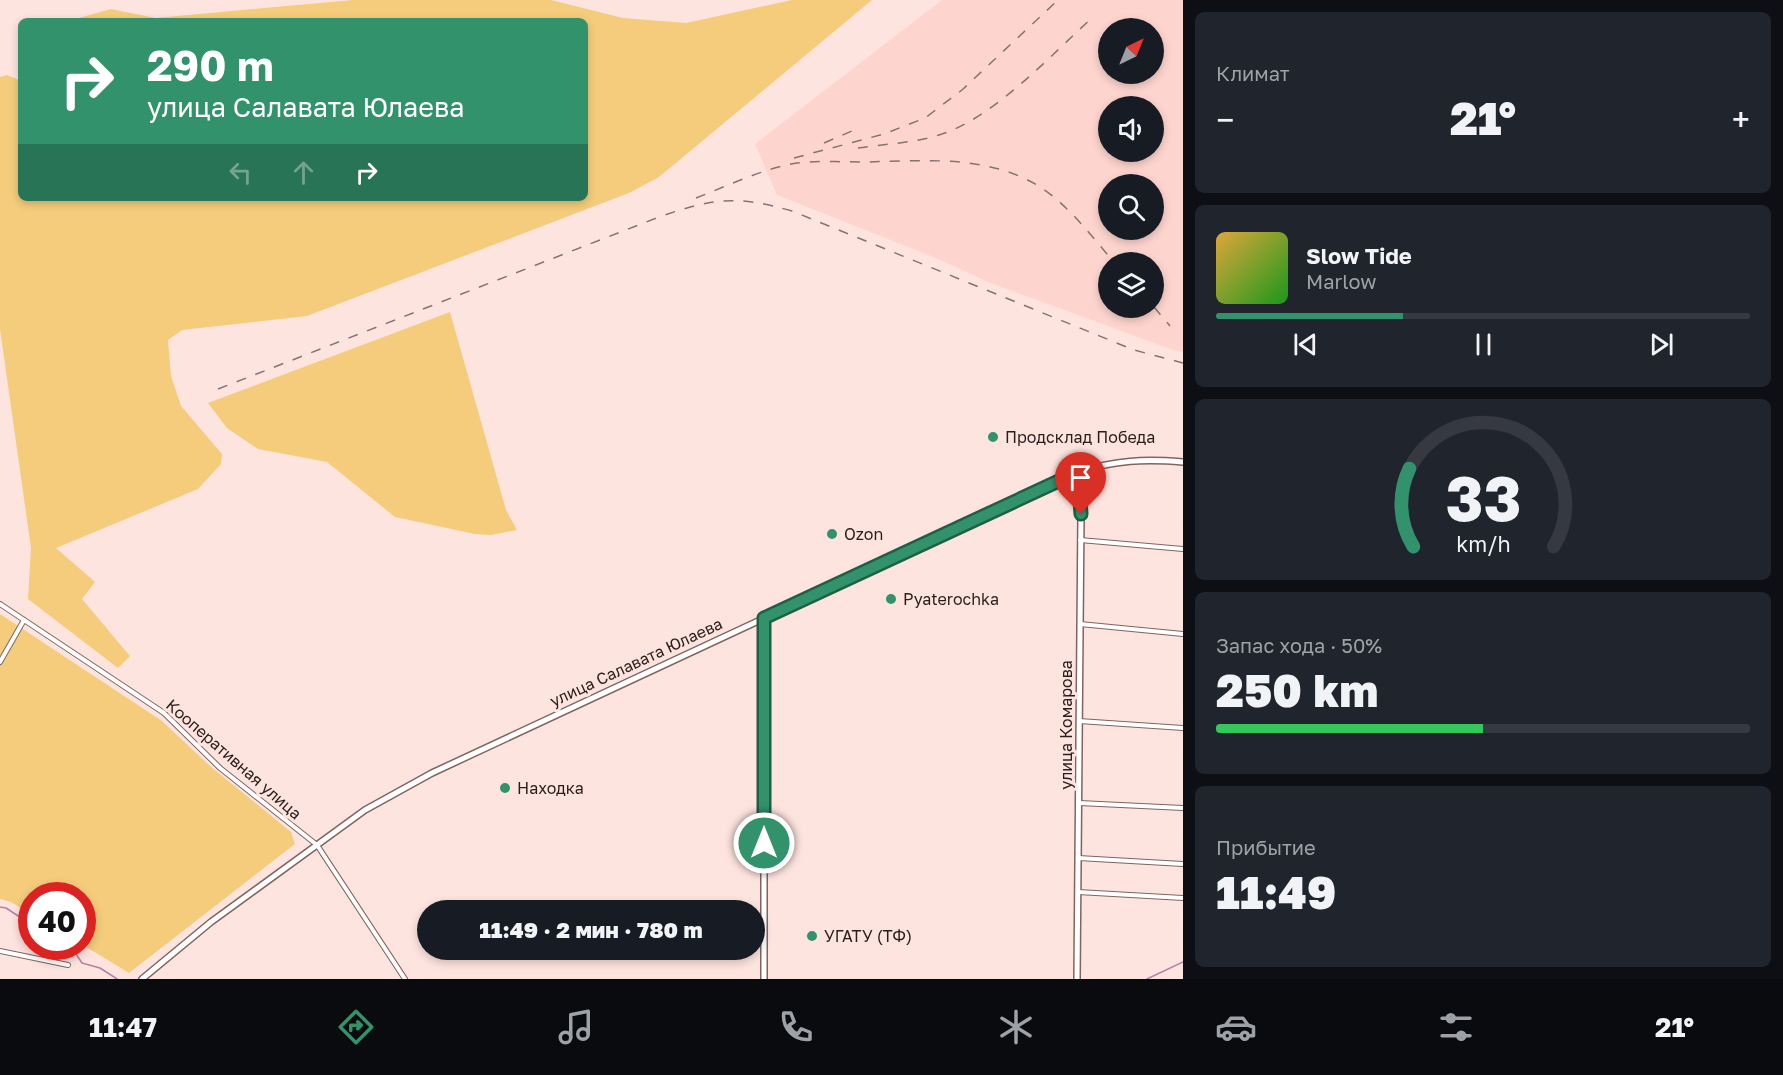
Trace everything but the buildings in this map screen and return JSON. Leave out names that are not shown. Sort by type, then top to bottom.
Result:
[{"type":"street","name":"улица Салавата Юлаева","points":[[142,979],[211,922],[365,810],[432,773],[1078,472],[1119,461],[1146,459],[1183,462]]},
{"type":"street","name":"улица Комарова","points":[[1077,979],[1080,624],[1078,472]]},
{"type":"street","points":[[1080,540],[1183,549]]},
{"type":"street","name":"Кооперативная улица","points":[[0,604],[164,713],[220,768],[317,845],[405,979]]},
{"type":"street","points":[[764,618],[764,979]]},
{"type":"street","points":[[0,662],[24,620]]},
{"type":"street","points":[[1080,624],[1183,633]]},
{"type":"street","points":[[1079,720],[1183,728]]},
{"type":"street","points":[[1079,803],[1183,808]]},
{"type":"street","points":[[1078,858],[1183,864]]},
{"type":"street","points":[[1078,892],[1183,898]]},
{"type":"street","points":[[0,951],[68,964]]},
{"type":"shaded area","points":[[353,0],[551,0],[623,18],[686,23],[792,0],[872,0],[659,177],[629,193],[307,316],[182,330],[168,340],[171,376],[181,406],[222,454],[221,464],[198,489],[56,548],[95,582],[82,599],[130,656],[118,668],[28,599],[31,548],[0,329],[0,77],[7,75],[18,80],[18,201],[588,201],[588,18],[156,18]]},
{"type":"shaded area","points":[[942,0],[1183,0],[1183,352],[988,282],[936,258],[777,195],[755,144]]},
{"type":"shaded area","points":[[111,9],[156,18],[79,18]]},
{"type":"shaded area","points":[[450,312],[506,510],[517,530],[491,535],[475,534],[395,517],[327,462],[258,449],[227,428],[208,403]]},
{"type":"shaded area","points":[[0,614],[162,721],[210,766],[291,832],[295,844],[129,973],[96,953],[96,882],[18,882],[18,906],[0,899]]},
{"type":"waterway","points":[[0,907],[18,916]]},
{"type":"waterway","points":[[80,960],[82,963],[100,968],[117,979]]},
{"type":"waterway","points":[[1147,979],[1183,962]]},
{"type":"railway","points":[[794,158],[884,134],[925,118],[962,90],[1058,0]]},
{"type":"railway","points":[[858,148],[919,140],[959,127],[980,115],[1021,84],[1094,16]]},
{"type":"railway","points":[[824,143],[859,128]]},
{"type":"railway","points":[[696,198],[743,179],[791,164],[930,161],[974,164],[996,168],[1037,185],[1059,201],[1105,252]]},
{"type":"railway","points":[[218,389],[659,217],[695,206],[725,201],[755,203],[792,211],[1134,350],[1183,363]]},
{"type":"railway","points":[[1163,318],[1170,326]]},
{"type":"place","name":"Продсклад Победа","points":[[993,437]]},
{"type":"place","name":"Ozon","points":[[832,534]]},
{"type":"place","name":"Pyaterochka","points":[[891,599]]},
{"type":"place","name":"Находка","points":[[505,788]]},
{"type":"place","name":"УГАТУ (ТФ)","points":[[812,936]]},
{"type":"route","points":[[764,843],[764,618],[1078,472],[1081,514]]}]
